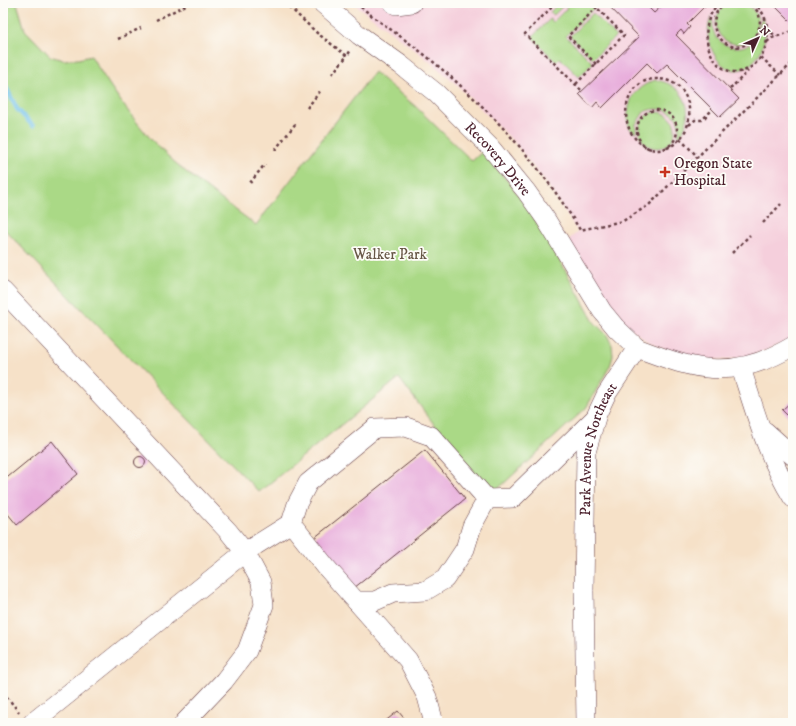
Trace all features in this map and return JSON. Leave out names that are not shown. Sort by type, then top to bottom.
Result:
[{"type":"street","name":"Recovery Drive","points":[[322,3],[359,35],[401,64],[436,93],[490,147],[546,218],[602,311],[616,328],[637,348]]},
{"type":"street","points":[[3,291],[228,531],[245,552],[261,582],[264,605],[247,651],[224,681],[184,723]]},
{"type":"street","points":[[637,348],[687,365],[712,370],[741,368],[781,353],[793,346]]},
{"type":"street","name":"Park Avenue Northeast","points":[[586,723],[584,591],[586,452],[595,418],[606,395],[637,348]]},
{"type":"street","points":[[741,368],[761,428],[786,487],[793,498]]},
{"type":"street","points":[[487,499],[513,498],[595,418]]},
{"type":"street","points":[[27,720],[245,552],[291,523],[297,504],[308,483],[375,428],[406,427],[431,436],[487,499]]},
{"type":"street","points":[[761,428],[793,456]]},
{"type":"street","points":[[356,601],[375,601],[393,593],[425,590],[445,579],[465,549],[472,526],[487,499]]},
{"type":"street","points":[[291,523],[326,567],[408,660],[427,697],[434,723]]},
{"type":"path","points":[[285,3],[317,33],[346,56]]},
{"type":"path","points":[[356,3],[434,63],[488,112],[516,141],[542,174],[580,230],[616,223],[640,211],[655,200],[793,62]]},
{"type":"path","points":[[556,3],[525,34],[582,91]]},
{"type":"path","points":[[576,84],[624,35],[592,3]]},
{"type":"path","points":[[719,3],[709,17],[706,28],[706,40],[710,51],[720,66],[729,71],[740,72],[749,69]]},
{"type":"path","points":[[726,3],[717,11],[714,26],[720,39],[734,46],[749,43],[759,32],[759,17],[756,10],[748,3]]},
{"type":"path","points":[[730,89],[761,57],[767,43],[767,28],[763,14],[754,3]]},
{"type":"path","points":[[156,20],[186,5]]},
{"type":"path","points":[[596,64],[568,36],[597,8]]},
{"type":"path","points":[[118,39],[141,28]]},
{"type":"path","points":[[767,28],[770,32],[778,36]]},
{"type":"path","points":[[767,43],[778,36],[793,31]]},
{"type":"path","points":[[332,74],[354,46]]},
{"type":"path","points":[[761,57],[780,75]]},
{"type":"path","points":[[651,149],[635,140],[630,133],[626,121],[626,107],[629,97],[642,83],[659,78],[678,87],[686,99],[689,108],[688,127]]},
{"type":"path","points":[[307,108],[321,90]]},
{"type":"path","points":[[664,149],[674,141],[677,128],[671,116],[659,110],[646,113],[638,123],[638,136],[645,146],[651,149],[664,149],[674,145],[695,120],[702,120],[712,110]]},
{"type":"path","points":[[275,150],[296,123]]},
{"type":"path","points":[[680,139],[698,157]]},
{"type":"path","points":[[250,183],[265,164]]},
{"type":"path","points":[[763,223],[781,204]]},
{"type":"path","points":[[732,254],[750,235]]},
{"type":"path","points":[[3,692],[27,720]]},
{"type":"shaded area","name":"Oregon State Hospital","points":[[353,3],[793,3],[793,337],[770,349],[743,358],[709,360],[674,354],[647,341],[621,321],[605,301],[568,240],[578,232],[547,184],[514,142],[452,80]]},
{"type":"green space","points":[[733,2],[741,2],[749,5],[755,11],[758,23],[755,35],[749,41],[741,44],[733,44],[725,41],[719,35],[716,27],[716,19],[719,11],[725,5]]},
{"type":"green space","name":"Walker Park","points":[[3,3],[17,3],[25,30],[50,56],[63,60],[91,56],[126,108],[150,138],[174,162],[256,225],[374,72],[415,106],[472,161],[482,152],[512,186],[545,234],[594,322],[607,335],[612,345],[613,356],[610,366],[586,408],[489,497],[399,378],[259,492],[3,228]]},
{"type":"green space","points":[[559,3],[589,3],[594,8],[566,36],[593,63],[579,77],[560,58],[556,62],[532,37],[550,19],[553,22],[567,8],[564,5],[554,15],[550,12]]},
{"type":"green space","points":[[593,13],[616,36],[593,59],[570,36]]},
{"type":"green space","points":[[711,17],[714,33],[719,40],[729,46],[741,47],[752,42],[757,37],[762,17],[765,31],[763,45],[758,56],[750,65],[741,69],[730,69],[721,63],[712,50],[708,38],[708,29]]},
{"type":"green space","points":[[655,80],[665,82],[674,87],[685,100],[687,118],[685,127],[680,136],[678,135],[678,121],[675,116],[664,110],[657,109],[644,112],[636,124],[636,133],[629,127],[628,115],[630,103],[634,94],[641,87]]},
{"type":"green space","points":[[661,112],[670,117],[674,123],[674,137],[670,143],[661,148],[653,148],[644,143],[640,137],[639,126],[644,117],[650,113]]},
{"type":"building","name":"Oregon State Hospital","points":[[606,3],[644,3],[654,13],[665,3],[708,3],[687,24],[690,27],[684,34],[681,30],[676,35],[739,99],[720,117],[667,64],[657,73],[647,63],[602,108],[597,102],[592,108],[579,94],[639,37]]},
{"type":"building","points":[[772,3],[793,3],[793,24]]},
{"type":"building","points":[[793,400],[793,421],[782,410]]},
{"type":"building","points":[[52,441],[78,474],[17,525],[3,508],[3,481]]},
{"type":"building","points":[[425,450],[465,499],[354,588],[314,538]]},
{"type":"building","points":[[138,457],[142,457],[144,458],[144,466],[138,467],[135,464],[135,460]]},
{"type":"building","points":[[398,711],[408,723],[383,723]]},
{"type":"waterway","points":[[3,81],[17,109],[33,126]]},
{"type":"place","name":"Oregon State Hospital","points":[[665,172]]}]
